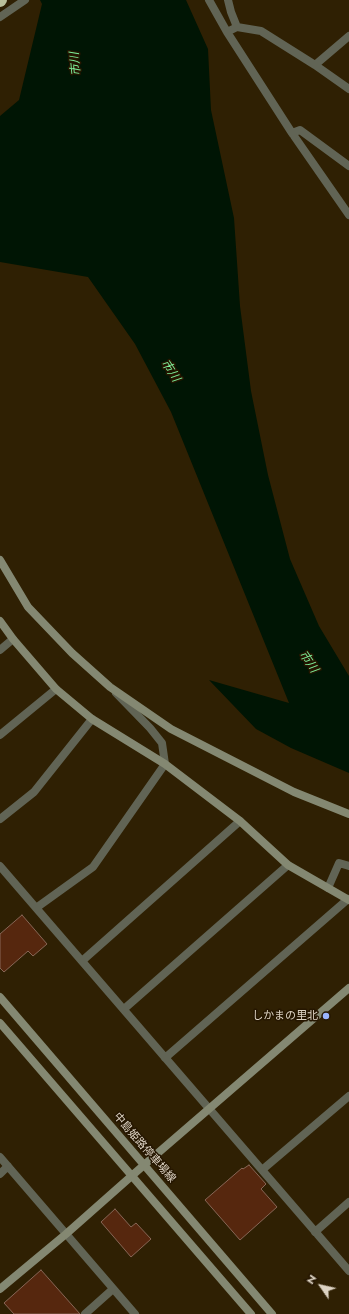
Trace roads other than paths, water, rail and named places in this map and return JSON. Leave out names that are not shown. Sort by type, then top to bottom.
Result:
[{"type":"street","points":[[0,18],[25,0]]},
{"type":"street","points":[[210,0],[227,32],[292,133],[349,215]]},
{"type":"street","points":[[228,0],[237,27]]},
{"type":"street","points":[[227,32],[237,27],[261,31],[349,89]]},
{"type":"street","points":[[314,65],[349,36]]},
{"type":"street","points":[[292,133],[300,130],[349,166]]},
{"type":"street","points":[[0,560],[28,607],[72,653],[110,687],[150,728],[162,743],[164,764],[93,867],[36,908]]},
{"type":"street","points":[[0,621],[13,639],[56,689],[92,719],[164,764],[240,822],[288,865],[348,900],[165,1058]]},
{"type":"street","points":[[0,650],[13,639]]},
{"type":"street","points":[[110,687],[171,729],[294,792],[349,814]]},
{"type":"street","points":[[0,735],[56,689]]},
{"type":"street","points":[[0,819],[34,792],[92,719]]},
{"type":"street","points":[[82,961],[240,822]]},
{"type":"street","points":[[328,888],[339,862],[349,866]]},
{"type":"street","points":[[124,1009],[288,865]]},
{"type":"street","points":[[0,866],[349,1271]]},
{"type":"street","points":[[0,1289],[66,1234],[349,988]]},
{"type":"street","name":"中島姫路停車場線","points":[[0,997],[272,1314]]},
{"type":"street","points":[[0,1023],[251,1314]]},
{"type":"street","points":[[262,1170],[349,1096]]},
{"type":"street","points":[[0,1157],[135,1314]]},
{"type":"street","points":[[0,1174],[8,1166]]},
{"type":"street","points":[[315,1232],[349,1202]]},
{"type":"street","points":[[85,1314],[113,1289]]},
{"type":"water","name":"市川","points":[[40,0],[186,0],[208,49],[211,110],[234,218],[240,306],[251,391],[268,475],[290,559],[319,626],[349,676],[349,773],[291,748],[256,729],[209,680],[289,703],[171,412],[135,344],[88,277],[0,262],[0,116],[19,100],[42,4]]},
{"type":"place","name":"しかまの里北","points":[[326,1016]]}]
